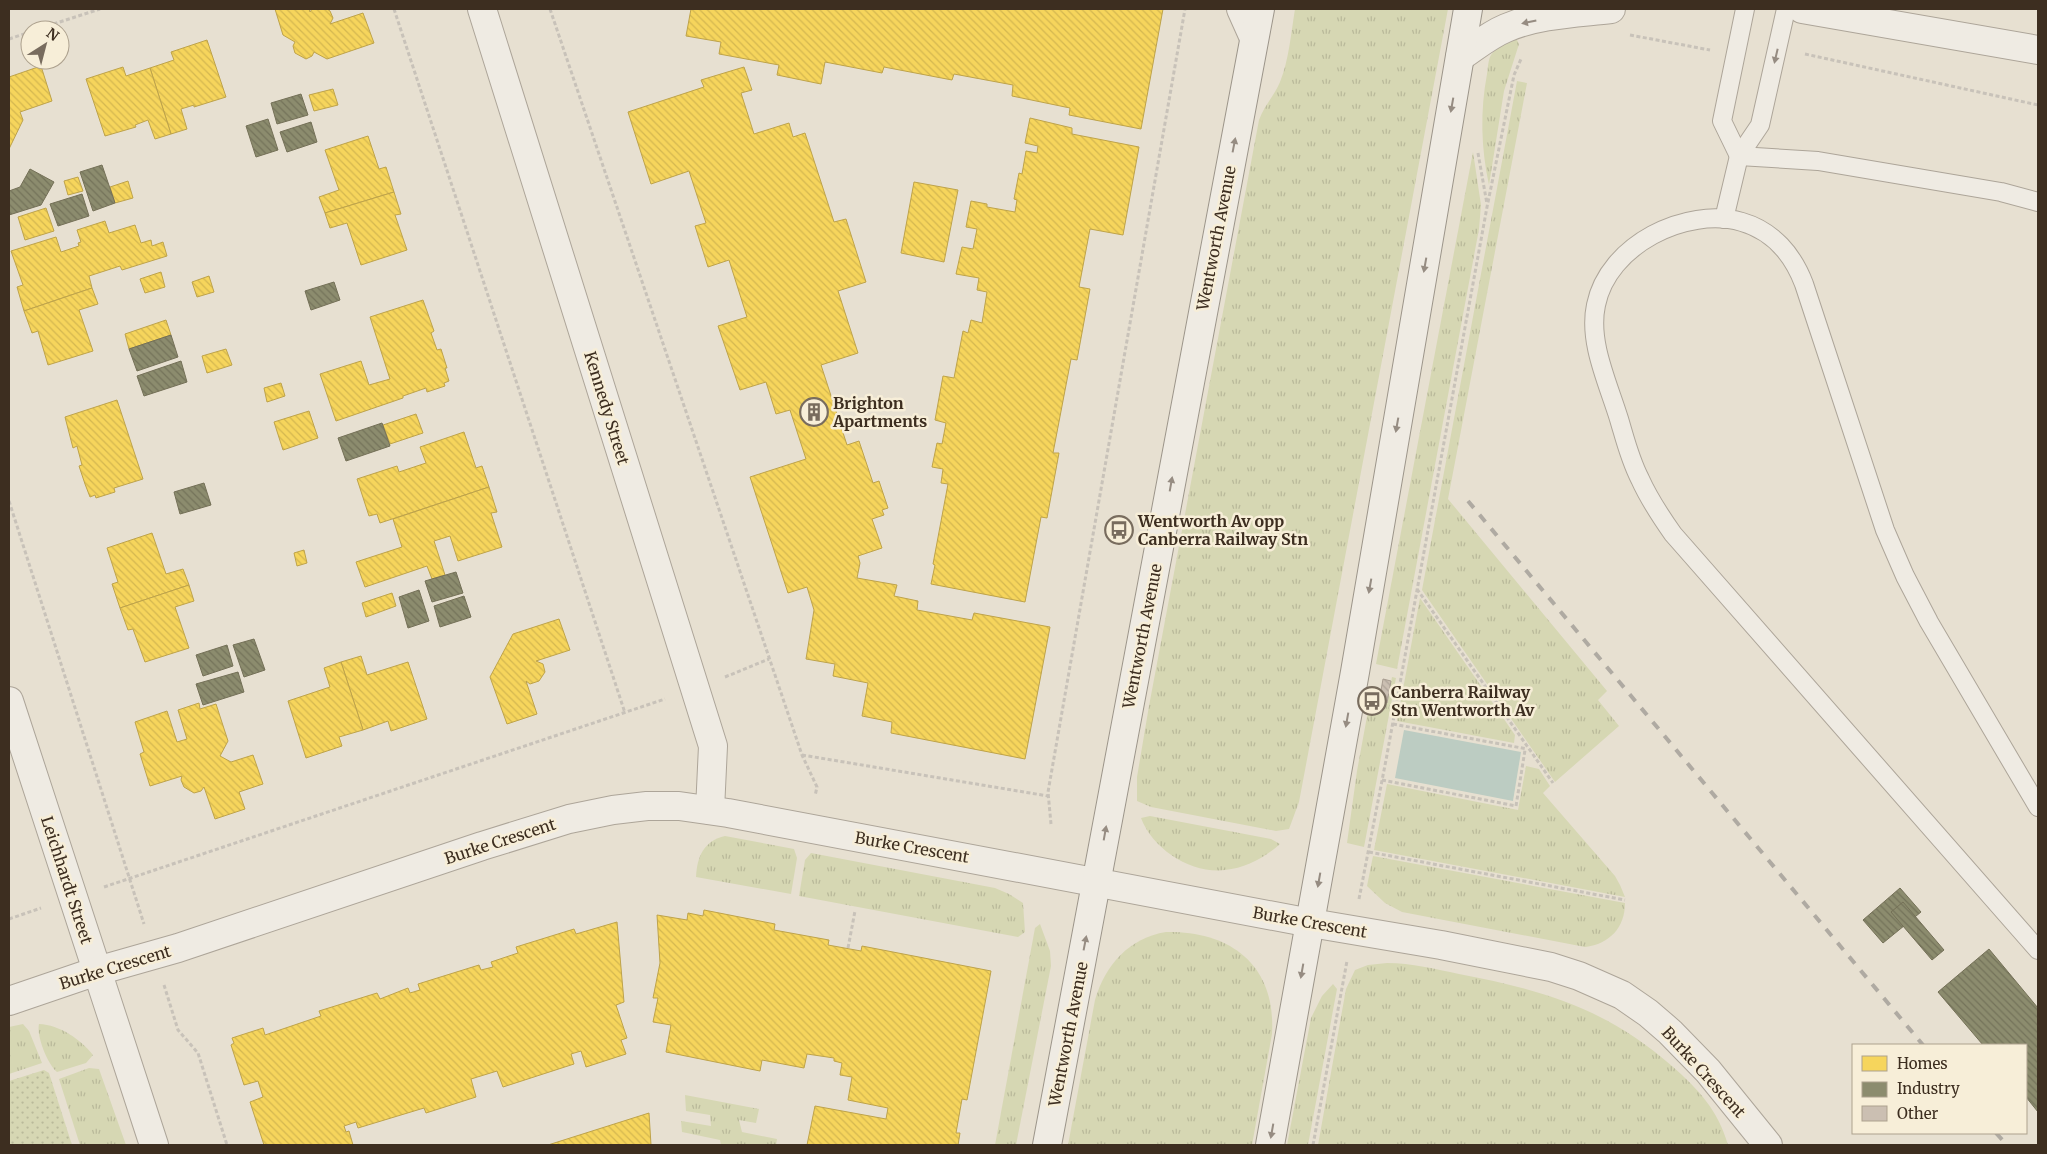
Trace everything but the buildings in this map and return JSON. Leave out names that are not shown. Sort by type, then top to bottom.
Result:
[{"type":"street","name":"Kennedy Street","points":[[482,9],[713,746],[710,810]]},
{"type":"street","points":[[1241,9],[1254,38]]},
{"type":"street","name":"Wentworth Avenue","points":[[1047,1145],[1260,9]]},
{"type":"street","points":[[1270,1145],[1356,672],[1468,9]]},
{"type":"street","points":[[1460,57],[1510,26],[1560,15],[1611,9]]},
{"type":"street","points":[[1802,9],[2038,50]]},
{"type":"street","name":"Leichhardt Street","points":[[9,701],[154,1145]]},
{"type":"street","name":"Burke Crescent","points":[[9,1001],[569,819],[613,810],[647,806],[679,806],[710,810],[1097,881],[1551,967],[1598,983],[1622,995],[1648,1013],[1670,1032],[1708,1071],[1768,1145]]},
{"type":"lane","points":[[1739,156],[1722,121],[1745,9]]},
{"type":"lane","points":[[1724,219],[1739,156],[1760,125],[1786,9]]},
{"type":"lane","points":[[1739,156],[1818,161],[2001,192],[2038,202]]},
{"type":"lane","points":[[2038,807],[1928,622],[1905,576],[1885,530],[1797,266],[1786,250],[1774,239],[1742,222],[1724,219],[1685,223],[1650,236],[1634,245],[1613,268],[1600,293],[1595,319],[1599,357],[1640,479],[1660,516],[2038,950]]},
{"type":"path","points":[[66,20],[100,9]]},
{"type":"path","points":[[394,9],[625,713]]},
{"type":"path","points":[[550,9],[769,659],[802,755],[817,788],[814,804]]},
{"type":"path","points":[[1050,824],[1048,796],[1185,9]]},
{"type":"path","points":[[1628,35],[1736,55]]},
{"type":"path","points":[[1363,882],[1500,141],[1514,75],[1523,54]]},
{"type":"path","points":[[1774,62],[1796,66],[1803,54],[2038,105]]},
{"type":"path","points":[[9,501],[178,1030],[198,1053],[227,1145]]},
{"type":"path","points":[[1417,589],[1552,783]]},
{"type":"path","points":[[9,919],[625,713],[695,689],[769,659]]},
{"type":"path","points":[[1392,724],[1527,749]]},
{"type":"path","points":[[1382,780],[1516,806],[1527,749]]},
{"type":"path","points":[[802,755],[1048,796]]},
{"type":"path","points":[[1369,852],[1625,900]]},
{"type":"path","points":[[848,948],[856,911]]},
{"type":"path","points":[[1313,1145],[1344,975]]},
{"type":"green space","points":[[1295,9],[1448,9],[1299,802],[1289,829],[1276,831],[1151,807],[1137,801],[1137,777],[1259,120],[1278,87],[1286,65]]},
{"type":"green space","points":[[1516,38],[1519,44],[1504,91],[1489,185],[1482,130],[1483,102],[1489,62],[1491,55],[1496,49]]},
{"type":"green space","points":[[1517,81],[1527,83],[1448,499],[1607,691],[1598,700],[1619,726],[1555,782],[1422,590]]},
{"type":"green space","points":[[1473,152],[1481,205],[1479,229],[1397,669],[1376,664]]},
{"type":"green space","points":[[1420,598],[1515,735],[1514,743],[1397,721]]},
{"type":"green space","points":[[1392,677],[1396,678],[1364,847],[1347,843],[1357,771],[1370,700],[1387,703]]},
{"type":"green space","points":[[1526,766],[1539,769],[1550,786],[1543,793],[1615,876],[1625,897],[1374,850],[1387,784],[1518,810]]},
{"type":"green space","points":[[1150,816],[1271,839],[1280,844],[1268,854],[1247,865],[1225,870],[1200,868],[1175,858],[1164,850],[1147,830],[1141,818]]},
{"type":"green space","points":[[725,836],[794,849],[797,858],[791,894],[696,877],[698,862],[703,850],[718,838]]},
{"type":"green space","points":[[811,853],[995,888],[1023,903],[1025,932],[1018,937],[799,896],[805,860]]},
{"type":"green space","points":[[1373,856],[1625,903],[1624,912],[1619,927],[1609,938],[1585,947],[1402,912],[1385,903],[1367,886]]},
{"type":"green space","points":[[1040,924],[1050,951],[1051,966],[1016,1145],[995,1145],[1035,928]]},
{"type":"green space","points":[[1166,932],[1189,933],[1211,938],[1229,946],[1245,957],[1257,971],[1266,989],[1271,1010],[1272,1034],[1252,1145],[1068,1145],[1099,987],[1105,975],[1120,955],[1141,940]]},
{"type":"green space","points":[[1387,963],[1423,967],[1518,987],[1572,1004],[1622,1029],[1672,1066],[1699,1092],[1719,1121],[1728,1145],[1318,1145],[1346,989],[1355,970],[1368,965]]},
{"type":"green space","points":[[1333,984],[1337,989],[1308,1145],[1287,1145],[1311,1018],[1322,996]]},
{"type":"green space","points":[[23,1024],[29,1031],[42,1063],[9,1074],[9,1027]]},
{"type":"green space","points":[[39,1024],[54,1027],[69,1034],[93,1055],[86,1063],[57,1072],[44,1050],[39,1036]]},
{"type":"green space","points":[[89,1068],[99,1069],[126,1145],[80,1145],[59,1079]]},
{"type":"green space","points":[[44,1070],[49,1073],[72,1145],[9,1145],[9,1081]]},
{"type":"green space","points":[[685,1095],[759,1109],[756,1123],[739,1120],[742,1132],[777,1139],[776,1145],[721,1145],[720,1140],[682,1132],[681,1121],[711,1126],[710,1115],[686,1111]]},
{"type":"shaded area","points":[[1404,730],[1521,752],[1513,801],[1395,778]]},
{"type":"railway","points":[[1468,501],[1922,1044]]},
{"type":"railway","points":[[1997,1134],[2007,1145]]},
{"type":"place","name":"Brighton Apartments","points":[[814,412]]},
{"type":"place","name":"Wentworth Av opp Canberra Railway Stn","points":[[1119,530]]},
{"type":"place","name":"Canberra Railway Stn Wentworth Av","points":[[1372,701]]}]
